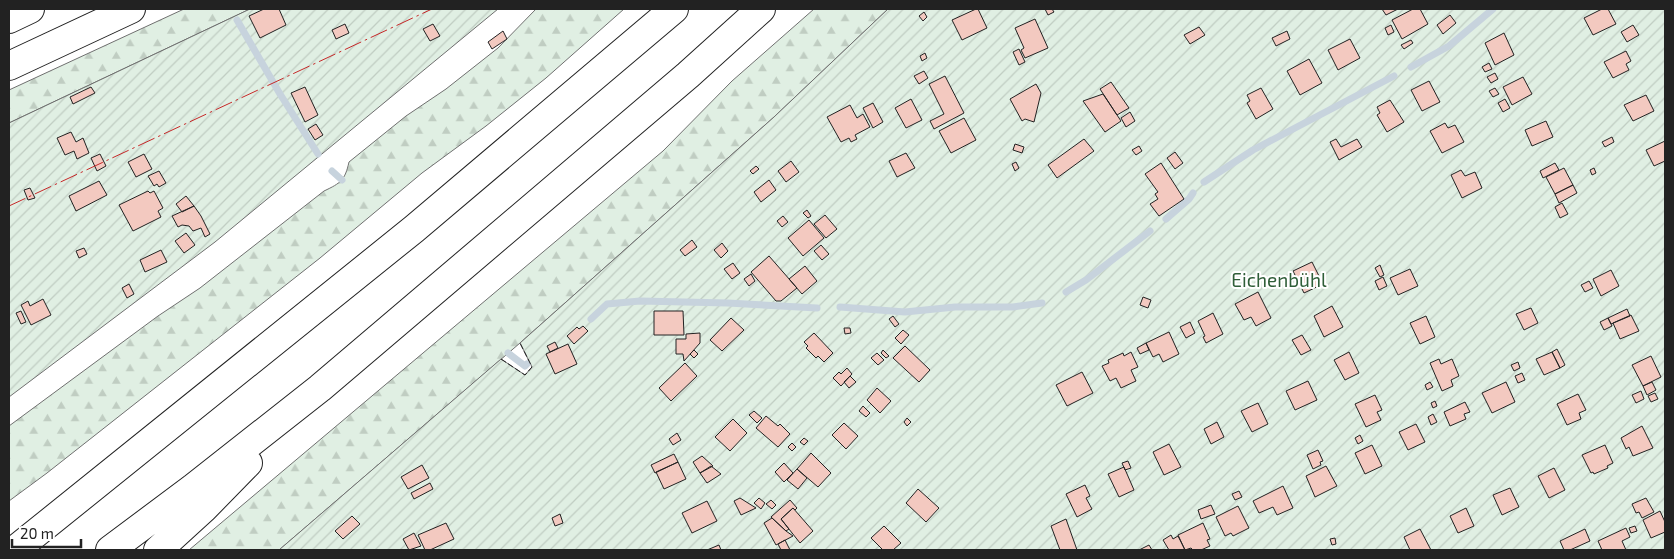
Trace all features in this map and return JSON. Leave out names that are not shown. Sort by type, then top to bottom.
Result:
[{"type":"main road","points":[[9,19],[30,9]]},
{"type":"main road","points":[[9,66],[131,9]]},
{"type":"main road","points":[[15,550],[414,230],[674,9]]},
{"type":"main road","points":[[110,550],[193,488],[320,388],[688,75],[761,9]]},
{"type":"main road","points":[[158,550],[203,509],[320,388]]},
{"type":"main road","points":[[9,538],[118,468]]},
{"type":"green space","points":[[184,9],[250,9],[9,123],[9,90]]},
{"type":"green space","points":[[250,9],[498,9],[215,242],[9,397],[9,123]]},
{"type":"green space","points":[[536,9],[624,9],[546,78],[486,126],[422,173],[320,258],[9,501],[9,426],[158,316],[200,288],[324,191],[335,186],[344,177],[349,162],[406,116],[446,89],[498,48]]},
{"type":"green space","points":[[814,9],[888,9],[774,117],[520,343],[279,550],[189,550],[663,151],[732,81]]},
{"type":"green space","name":"Eichenbühl","points":[[888,9],[1665,9],[1665,550],[279,550],[501,359],[525,375],[532,367],[520,343],[774,117]]},
{"type":"building","points":[[264,9],[279,9],[286,25],[260,38],[249,16]]},
{"type":"building","points":[[978,9],[987,28],[962,40],[952,20]]},
{"type":"building","points":[[1045,9],[1052,9],[1054,12],[1048,15]]},
{"type":"building","points":[[1382,9],[1398,9],[1386,15]]},
{"type":"building","points":[[1413,9],[1420,9],[1428,24],[1402,39],[1392,20]]},
{"type":"building","points":[[1602,9],[1608,9],[1616,24],[1593,35],[1584,18]]},
{"type":"building","points":[[924,12],[927,17],[923,21],[919,16]]},
{"type":"building","points":[[1450,15],[1456,23],[1443,34],[1437,25]]},
{"type":"building","points":[[1035,19],[1048,48],[1025,58],[1021,50],[1024,48],[1015,28]]},
{"type":"building","points":[[345,24],[349,33],[336,39],[332,30]]},
{"type":"building","points":[[433,24],[440,36],[430,41],[423,29]]},
{"type":"building","points":[[1391,25],[1394,32],[1388,35],[1385,28]]},
{"type":"building","points":[[1633,25],[1639,35],[1627,42],[1621,32]]},
{"type":"building","points":[[1199,27],[1205,35],[1190,44],[1184,35]]},
{"type":"building","points":[[503,31],[507,39],[492,49],[488,42]]},
{"type":"building","points":[[1287,31],[1290,39],[1276,46],[1272,38]]},
{"type":"building","points":[[1504,33],[1514,55],[1495,65],[1485,43]]},
{"type":"building","points":[[1350,39],[1360,58],[1338,70],[1328,50]]},
{"type":"building","points":[[1411,40],[1413,43],[1404,49],[1401,45]]},
{"type":"building","points":[[1019,49],[1025,62],[1019,65],[1013,52]]},
{"type":"building","points":[[1626,51],[1631,61],[1626,64],[1629,70],[1613,78],[1604,62]]},
{"type":"building","points":[[925,53],[927,58],[922,61],[920,56]]},
{"type":"building","points":[[1309,59],[1322,83],[1300,95],[1287,71]]},
{"type":"building","points":[[1489,63],[1492,69],[1485,72],[1482,67]]},
{"type":"building","points":[[924,71],[928,78],[919,84],[914,76]]},
{"type":"building","points":[[1495,73],[1498,79],[1491,83],[1487,77]]},
{"type":"building","points":[[945,76],[964,113],[934,129],[930,121],[944,114],[929,84]]},
{"type":"building","points":[[1523,77],[1532,94],[1512,105],[1503,87]]},
{"type":"building","points":[[1429,81],[1440,102],[1422,111],[1411,90]]},
{"type":"building","points":[[1111,82],[1129,108],[1117,115],[1100,89]]},
{"type":"building","points":[[1036,84],[1041,93],[1034,122],[1025,119],[1022,121],[1010,99]]},
{"type":"building","points":[[91,87],[95,93],[73,104],[70,97]]},
{"type":"building","points":[[305,87],[318,115],[305,122],[291,93]]},
{"type":"building","points":[[1261,88],[1273,109],[1256,119],[1247,103],[1250,101],[1247,95]]},
{"type":"building","points":[[1495,88],[1499,94],[1493,97],[1489,91]]},
{"type":"building","points":[[1103,94],[1121,121],[1105,132],[1083,101]]},
{"type":"building","points":[[1646,95],[1654,111],[1633,121],[1624,105]]},
{"type":"building","points":[[911,99],[922,120],[906,128],[895,108]]},
{"type":"building","points":[[1505,99],[1510,108],[1503,112],[1498,103]]},
{"type":"building","points":[[1390,100],[1404,122],[1387,132],[1377,115],[1380,113],[1377,107]]},
{"type":"building","points":[[873,103],[883,122],[873,128],[863,108]]},
{"type":"building","points":[[850,105],[857,118],[863,114],[870,127],[855,135],[857,139],[851,142],[849,138],[841,142],[827,117]]},
{"type":"building","points":[[1130,112],[1135,121],[1126,127],[1121,118]]},
{"type":"building","points":[[964,118],[976,140],[951,153],[939,131]]},
{"type":"building","points":[[1546,121],[1553,137],[1532,146],[1525,130]]},
{"type":"building","points":[[1445,123],[1448,128],[1455,125],[1464,142],[1442,153],[1430,131]]},
{"type":"building","points":[[316,124],[323,135],[315,140],[308,129]]},
{"type":"building","points":[[71,132],[76,142],[83,138],[89,153],[77,159],[74,151],[65,155],[57,138]]},
{"type":"building","points":[[1612,137],[1614,142],[1605,147],[1602,142]]},
{"type":"building","points":[[1084,139],[1094,151],[1057,178],[1048,165]]},
{"type":"building","points":[[1336,139],[1341,147],[1357,139],[1362,147],[1339,160],[1330,142]]},
{"type":"building","points":[[1665,141],[1665,161],[1654,166],[1646,150]]},
{"type":"building","points":[[1015,144],[1024,147],[1022,153],[1013,150]]},
{"type":"building","points":[[1139,146],[1142,151],[1136,155],[1132,150]]},
{"type":"building","points":[[1175,152],[1183,163],[1175,169],[1167,158]]},
{"type":"building","points":[[906,153],[915,168],[897,177],[889,161]]},
{"type":"building","points":[[100,154],[106,166],[97,171],[91,158]]},
{"type":"building","points":[[144,154],[152,169],[136,177],[128,162]]},
{"type":"building","points":[[791,161],[799,172],[786,182],[778,171]]},
{"type":"building","points":[[1016,162],[1019,168],[1015,171],[1012,164]]},
{"type":"building","points":[[1161,163],[1184,199],[1159,216],[1150,204],[1158,199],[1155,194],[1158,192],[1145,174]]},
{"type":"building","points":[[1555,163],[1559,170],[1543,178],[1540,171]]},
{"type":"building","points":[[756,166],[759,169],[753,174],[750,171]]},
{"type":"building","points":[[1564,168],[1573,185],[1555,194],[1546,177]]},
{"type":"building","points":[[1594,168],[1596,173],[1592,175],[1590,170]]},
{"type":"building","points":[[1461,170],[1465,176],[1475,172],[1482,188],[1462,198],[1451,175]]},
{"type":"building","points":[[159,171],[166,183],[159,187],[157,184],[154,186],[148,176]]},
{"type":"building","points":[[769,180],[776,190],[761,202],[754,192]]},
{"type":"building","points":[[99,181],[107,195],[76,211],[69,196]]},
{"type":"building","points":[[1573,185],[1577,193],[1559,203],[1555,194]]},
{"type":"building","points":[[30,188],[35,198],[28,200],[24,190]]},
{"type":"building","points":[[148,191],[150,193],[154,191],[163,208],[158,211],[161,217],[133,231],[119,205]]},
{"type":"building","points":[[186,196],[194,206],[182,212],[176,204]]},
{"type":"building","points":[[1562,203],[1568,214],[1560,218],[1555,207]]},
{"type":"building","points":[[194,206],[210,234],[205,237],[201,228],[193,231],[189,226],[182,225],[178,227],[172,216]]},
{"type":"building","points":[[807,210],[811,216],[808,218],[803,213]]},
{"type":"building","points":[[825,215],[837,229],[826,238],[814,224]]},
{"type":"building","points":[[783,216],[788,222],[782,227],[777,221]]},
{"type":"building","points":[[809,220],[824,238],[803,256],[788,238]]},
{"type":"building","points":[[186,233],[195,245],[184,253],[175,241]]},
{"type":"building","points":[[692,240],[697,247],[685,256],[680,250]]},
{"type":"building","points":[[722,243],[728,251],[721,258],[714,250]]},
{"type":"building","points":[[821,245],[829,254],[822,260],[814,251]]},
{"type":"building","points":[[84,248],[87,254],[79,258],[76,251]]},
{"type":"building","points":[[161,250],[167,262],[145,272],[140,260]]},
{"type":"building","points":[[769,256],[797,288],[781,301],[776,301],[751,272]]},
{"type":"building","points":[[1312,262],[1323,284],[1304,293],[1293,271]]},
{"type":"building","points":[[733,263],[740,273],[732,279],[724,269]]},
{"type":"building","points":[[1380,265],[1384,275],[1380,277],[1375,268]]},
{"type":"building","points":[[805,266],[817,281],[802,294],[789,279]]},
{"type":"building","points":[[1410,269],[1418,286],[1398,295],[1390,278]]},
{"type":"building","points":[[1611,270],[1619,286],[1601,296],[1593,279]]},
{"type":"building","points":[[751,274],[755,281],[749,286],[744,279]]},
{"type":"building","points":[[1383,277],[1387,286],[1379,290],[1375,281]]},
{"type":"building","points":[[1589,281],[1593,288],[1585,292],[1581,285]]},
{"type":"building","points":[[129,284],[134,294],[127,298],[122,288]]},
{"type":"building","points":[[1258,292],[1271,318],[1256,326],[1251,317],[1244,320],[1235,304]]},
{"type":"building","points":[[1143,297],[1151,300],[1148,308],[1140,305]]},
{"type":"building","points":[[43,299],[51,315],[31,325],[21,305],[28,301],[30,306]]},
{"type":"building","points":[[1332,306],[1343,327],[1324,337],[1314,316]]},
{"type":"building","points":[[1531,308],[1538,323],[1524,330],[1516,314]]},
{"type":"building","points":[[1627,309],[1630,316],[1611,324],[1608,318]]},
{"type":"building","points":[[21,311],[26,322],[21,324],[16,313]]},
{"type":"building","points":[[654,311],[683,311],[684,335],[654,335]]},
{"type":"building","points":[[1213,313],[1223,334],[1206,343],[1198,321]]},
{"type":"building","points":[[1631,315],[1639,331],[1620,339],[1613,323]]},
{"type":"building","points":[[893,316],[899,324],[895,327],[889,319]]},
{"type":"building","points":[[1426,316],[1435,337],[1420,344],[1410,323]]},
{"type":"building","points":[[731,318],[744,330],[722,351],[710,340]]},
{"type":"building","points":[[1608,318],[1612,326],[1604,330],[1600,322]]},
{"type":"building","points":[[1190,322],[1195,333],[1186,338],[1180,327]]},
{"type":"building","points":[[583,326],[588,331],[574,344],[567,336],[577,327],[579,329]]},
{"type":"building","points":[[844,328],[850,328],[851,333],[845,334]]},
{"type":"building","points":[[903,330],[909,335],[901,344],[895,338]]},
{"type":"building","points":[[1169,332],[1179,354],[1163,362],[1159,354],[1153,357],[1146,343]]},
{"type":"building","points":[[700,333],[700,343],[684,361],[683,354],[676,354],[676,339],[686,339],[686,334]]},
{"type":"building","points":[[814,333],[833,353],[824,362],[818,356],[816,358],[806,348],[808,346],[804,342]]},
{"type":"building","points":[[1302,335],[1311,350],[1301,355],[1292,340]]},
{"type":"building","points":[[555,342],[558,348],[550,352],[547,346]]},
{"type":"building","points":[[1146,343],[1149,350],[1140,354],[1137,348]]},
{"type":"building","points":[[568,344],[577,364],[555,374],[546,354]]},
{"type":"building","points":[[905,346],[930,370],[919,382],[893,358]]},
{"type":"building","points":[[1557,349],[1565,365],[1560,368],[1552,352]]},
{"type":"building","points":[[694,350],[698,354],[694,358],[690,354]]},
{"type":"building","points":[[883,350],[889,356],[886,358],[881,353]]},
{"type":"building","points":[[1131,352],[1138,367],[1131,370],[1136,381],[1121,388],[1116,378],[1110,381],[1102,366],[1109,363],[1108,360],[1123,353],[1124,356]]},
{"type":"building","points":[[1349,352],[1359,373],[1345,380],[1334,360]]},
{"type":"building","points":[[1552,352],[1560,368],[1544,375],[1536,359]]},
{"type":"building","points":[[877,353],[884,360],[878,365],[871,358]]},
{"type":"building","points":[[1651,356],[1661,377],[1643,386],[1632,365]]},
{"type":"building","points":[[1439,359],[1441,364],[1452,359],[1459,376],[1451,380],[1453,386],[1442,391],[1430,363]]},
{"type":"building","points":[[1518,362],[1520,368],[1514,371],[1511,365]]},
{"type":"building","points":[[685,363],[697,376],[671,401],[659,388]]},
{"type":"building","points":[[847,368],[852,374],[841,386],[833,378]]},
{"type":"building","points":[[1082,372],[1093,393],[1067,406],[1056,385]]},
{"type":"building","points":[[1522,373],[1525,380],[1518,383],[1515,376]]},
{"type":"building","points":[[850,376],[856,382],[849,388],[844,382]]},
{"type":"building","points":[[1308,381],[1317,400],[1295,410],[1286,391]]},
{"type":"building","points":[[1430,382],[1433,387],[1427,390],[1425,385]]},
{"type":"building","points":[[1506,382],[1515,402],[1492,413],[1482,393]]},
{"type":"building","points":[[1652,382],[1656,390],[1647,395],[1643,386]]},
{"type":"building","points":[[877,388],[891,401],[880,413],[867,400]]},
{"type":"building","points":[[1641,391],[1644,399],[1636,403],[1632,395]]},
{"type":"building","points":[[1655,393],[1658,399],[1651,402],[1648,396]]},
{"type":"building","points":[[1578,394],[1586,410],[1579,413],[1581,419],[1567,425],[1557,404]]},
{"type":"building","points":[[1375,395],[1382,410],[1377,412],[1381,420],[1366,427],[1355,404]]},
{"type":"building","points":[[1435,401],[1437,406],[1433,408],[1431,403]]},
{"type":"building","points":[[1465,402],[1470,412],[1464,414],[1466,419],[1450,426],[1444,412]]},
{"type":"building","points":[[1258,403],[1268,424],[1252,432],[1241,411]]},
{"type":"building","points":[[863,406],[870,413],[866,417],[859,411]]},
{"type":"building","points":[[754,411],[762,418],[757,423],[749,415]]},
{"type":"building","points":[[1433,414],[1437,422],[1431,425],[1428,417]]},
{"type":"building","points":[[766,416],[778,426],[780,424],[790,434],[778,447],[756,428]]},
{"type":"building","points":[[907,418],[911,422],[907,426],[904,422]]},
{"type":"building","points":[[733,419],[747,433],[730,451],[715,437]]},
{"type":"building","points":[[1217,422],[1224,437],[1211,444],[1204,429]]},
{"type":"building","points":[[844,423],[858,436],[846,449],[832,435]]},
{"type":"building","points":[[1416,424],[1425,442],[1408,450],[1399,432]]},
{"type":"building","points":[[1642,426],[1653,448],[1633,456],[1629,447],[1626,449],[1621,438]]},
{"type":"building","points":[[677,433],[681,440],[673,445],[669,439]]},
{"type":"building","points":[[1360,435],[1363,441],[1358,444],[1355,438]]},
{"type":"building","points":[[804,438],[808,441],[804,445],[800,442]]},
{"type":"building","points":[[792,443],[796,447],[792,451],[788,447]]},
{"type":"building","points":[[1169,444],[1181,467],[1164,475],[1153,452]]},
{"type":"building","points":[[1372,445],[1382,466],[1365,474],[1355,453]]},
{"type":"building","points":[[1605,445],[1613,463],[1607,466],[1608,468],[1594,474],[1593,472],[1591,473],[1582,455]]},
{"type":"building","points":[[1318,450],[1323,461],[1320,462],[1321,465],[1313,469],[1307,455]]},
{"type":"building","points":[[811,453],[831,473],[818,487],[797,469]]},
{"type":"building","points":[[674,454],[678,462],[655,473],[651,465]]},
{"type":"building","points":[[702,456],[713,466],[700,473],[693,462]]},
{"type":"building","points":[[1128,461],[1131,468],[1125,470],[1122,463]]},
{"type":"building","points":[[678,462],[686,479],[664,489],[656,472]]},
{"type":"building","points":[[784,463],[793,473],[784,482],[775,472]]},
{"type":"building","points":[[422,465],[429,478],[408,489],[401,477]]},
{"type":"building","points":[[711,466],[721,474],[707,483],[700,473]]},
{"type":"building","points":[[1326,466],[1337,486],[1315,497],[1306,476]]},
{"type":"building","points":[[1124,467],[1134,490],[1119,497],[1108,474]]},
{"type":"building","points":[[1554,468],[1565,490],[1549,498],[1538,476]]},
{"type":"building","points":[[797,469],[807,478],[798,489],[787,480]]},
{"type":"building","points":[[430,483],[433,489],[414,499],[411,493]]},
{"type":"building","points":[[1085,485],[1090,496],[1086,498],[1092,509],[1077,517],[1066,494]]},
{"type":"building","points":[[1283,486],[1293,508],[1277,515],[1273,507],[1259,513],[1253,501]]},
{"type":"building","points":[[1510,488],[1519,507],[1502,515],[1493,495]]},
{"type":"building","points":[[918,489],[939,508],[926,522],[906,503]]},
{"type":"building","points":[[1239,491],[1242,497],[1235,500],[1232,494]]},
{"type":"building","points":[[740,498],[756,508],[741,515],[734,501]]},
{"type":"building","points":[[759,498],[765,503],[761,509],[754,503]]},
{"type":"building","points":[[1646,498],[1654,512],[1642,518],[1639,512],[1636,513],[1632,504]]},
{"type":"building","points":[[771,500],[776,505],[772,509],[766,504]]},
{"type":"building","points":[[790,500],[797,508],[795,510],[793,508],[781,519],[789,529],[786,531],[771,517]]},
{"type":"building","points":[[707,501],[717,521],[692,533],[682,513]]},
{"type":"building","points":[[1211,505],[1215,514],[1201,519],[1198,510]]},
{"type":"building","points":[[1238,506],[1249,528],[1233,536],[1231,533],[1225,536],[1216,517]]},
{"type":"building","points":[[793,508],[813,531],[800,543],[781,519]]},
{"type":"building","points":[[1466,508],[1474,526],[1458,533],[1450,516]]},
{"type":"building","points":[[1660,511],[1665,522],[1665,532],[1651,538],[1643,520]]},
{"type":"building","points":[[560,514],[563,523],[555,526],[552,518]]},
{"type":"building","points":[[352,516],[360,524],[343,539],[335,531]]},
{"type":"building","points":[[772,518],[793,536],[776,545],[764,523]]},
{"type":"building","points":[[1066,519],[1077,550],[1060,550],[1051,526]]},
{"type":"building","points":[[446,523],[454,539],[430,550],[425,550],[418,535]]},
{"type":"building","points":[[1203,523],[1210,539],[1207,540],[1210,546],[1201,550],[1193,550],[1191,548],[1185,550],[1178,535]]},
{"type":"building","points":[[884,526],[901,543],[893,550],[883,550],[871,538]]},
{"type":"building","points":[[1635,526],[1637,531],[1631,533],[1629,528]]},
{"type":"building","points":[[1626,528],[1630,537],[1622,541],[1626,550],[1602,550],[1598,541]]},
{"type":"building","points":[[1420,529],[1431,550],[1410,550],[1404,537]]},
{"type":"building","points":[[1585,529],[1590,541],[1570,550],[1564,550],[1560,541]]},
{"type":"building","points":[[414,533],[421,546],[409,550],[403,539]]},
{"type":"building","points":[[1171,535],[1173,539],[1178,536],[1185,550],[1169,550],[1163,540]]},
{"type":"building","points":[[1335,538],[1336,544],[1332,545],[1330,539]]},
{"type":"building","points":[[785,540],[790,550],[781,550],[778,544]]},
{"type":"building","points":[[719,545],[721,550],[707,550]]},
{"type":"building","points":[[1149,545],[1152,550],[1139,550]]},
{"type":"waterway","points":[[1411,67],[1449,46],[1493,9]]},
{"type":"waterway","points":[[237,20],[318,154]]},
{"type":"waterway","points":[[1204,182],[1253,150],[1394,76]]},
{"type":"waterway","points":[[332,171],[342,180]]},
{"type":"waterway","points":[[1166,219],[1189,199],[1193,193]]},
{"type":"waterway","points":[[1066,292],[1086,280],[1150,231]]},
{"type":"waterway","points":[[591,319],[607,304],[640,301],[817,308]]},
{"type":"waterway","points":[[840,307],[905,312],[955,307],[1013,307],[1042,303]]},
{"type":"waterway","points":[[508,353],[525,366],[527,364]]},
{"type":"fence","points":[[501,359],[525,375],[532,367],[520,343]]},
{"type":"power","points":[[9,206],[432,9]]}]
